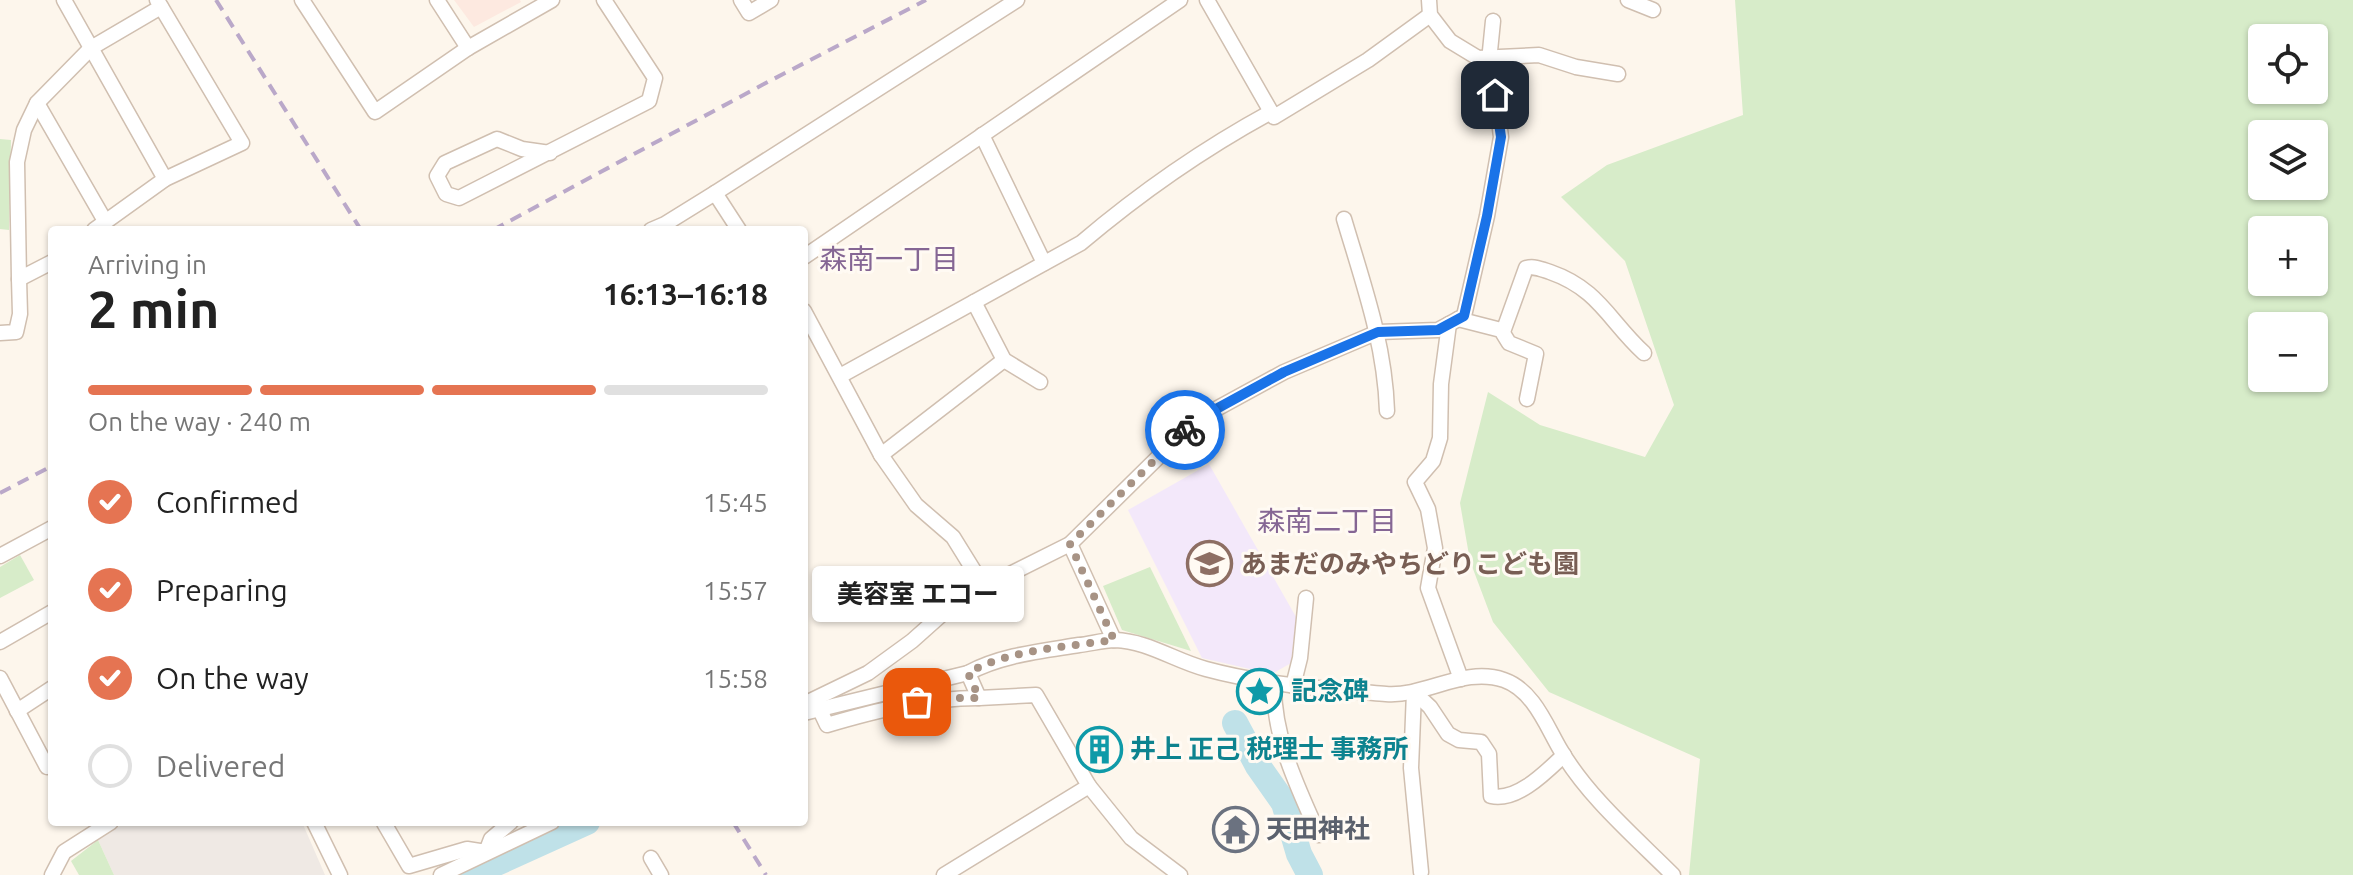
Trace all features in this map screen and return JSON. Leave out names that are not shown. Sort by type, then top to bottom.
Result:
[{"type":"street","points":[[64,0],[165,179]]},
{"type":"street","points":[[302,0],[375,112],[468,48],[552,0]]},
{"type":"street","points":[[437,0],[468,48]]},
{"type":"street","points":[[550,153],[522,149],[497,139],[445,163],[437,176],[446,194],[459,198],[550,153],[649,101],[655,78],[604,0]]},
{"type":"street","points":[[741,0],[749,13],[771,0]]},
{"type":"street","points":[[660,226],[1017,0]]},
{"type":"street","points":[[808,254],[1180,0]]},
{"type":"street","points":[[1207,0],[1274,117],[1368,60],[1430,8],[1450,41],[1478,58],[1539,55],[1576,67],[1618,74]]},
{"type":"street","points":[[1628,0],[1653,10]]},
{"type":"street","points":[[0,333],[16,332],[20,314],[17,162],[24,130],[37,103],[91,48],[159,4],[242,143],[165,179],[100,226],[37,103]]},
{"type":"street","points":[[497,14],[504,29]]},
{"type":"street","points":[[808,702],[868,673],[940,616],[984,587],[1070,544],[1196,420],[1284,372],[1378,332],[1438,330],[1464,316],[1501,137],[1491,57],[1493,21]]},
{"type":"street","points":[[840,376],[1081,243],[1189,161],[1271,112]]},
{"type":"street","points":[[982,135],[1044,263]]},
{"type":"street","points":[[715,193],[736,226]]},
{"type":"street","points":[[1344,219],[1378,332],[1386,378],[1387,411]]},
{"type":"street","points":[[19,279],[48,264]]},
{"type":"street","points":[[1527,399],[1536,354],[1509,343],[1503,332],[1526,268],[1535,266],[1590,292],[1644,353]]},
{"type":"street","points":[[974,302],[1004,360],[1040,382]]},
{"type":"street","points":[[808,318],[881,455],[916,505],[953,537],[984,587]]},
{"type":"street","points":[[1454,322],[1503,332]]},
{"type":"street","points":[[1454,322],[1441,384],[1440,438],[1433,461],[1415,482],[1428,509],[1435,548],[1428,588],[1461,679]]},
{"type":"street","points":[[881,455],[1004,360]]},
{"type":"street","points":[[0,556],[48,530]]},
{"type":"street","points":[[1070,544],[1114,640]]},
{"type":"street","points":[[1293,686],[1300,658],[1306,598]]},
{"type":"street","points":[[0,642],[48,614]]},
{"type":"street","points":[[808,712],[968,673],[980,666],[1025,654],[1114,640],[1148,645],[1205,669],[1293,686],[1400,695],[1474,676],[1505,680],[1524,693],[1540,712],[1564,755],[1605,807],[1673,875]]},
{"type":"street","points":[[968,673],[979,698]]},
{"type":"street","points":[[0,678],[48,766]]},
{"type":"street","points":[[1274,683],[1274,712],[1285,751],[1319,835]]},
{"type":"street","points":[[17,711],[48,691]]},
{"type":"street","points":[[1414,692],[1430,707],[1448,734],[1459,740],[1481,742],[1489,754],[1491,796],[1501,798],[1534,782],[1564,755]]},
{"type":"street","points":[[1414,692],[1411,768],[1421,872]]},
{"type":"street","points":[[819,708],[827,725],[889,707],[945,698],[1036,695],[1089,786],[1131,838],[1180,875]]},
{"type":"street","points":[[944,875],[1089,786]]},
{"type":"street","points":[[52,875],[64,852],[105,826]]},
{"type":"street","points":[[316,826],[340,875]]},
{"type":"street","points":[[486,852],[491,839],[506,826]]},
{"type":"street","points":[[441,875],[543,826]]},
{"type":"street","points":[[393,829],[409,866],[467,849],[486,852]]},
{"type":"street","points":[[651,858],[661,875]]},
{"type":"shaded area","points":[[454,0],[520,0],[521,2],[474,27]]},
{"type":"shaded area","name":"あまだのみやちどりこども園","points":[[1209,464],[1296,617],[1291,663],[1272,674],[1202,658],[1128,510]]},
{"type":"shaded area","points":[[120,826],[304,826],[325,875],[114,875],[98,840]]},
{"type":"green space","points":[[1735,0],[2353,0],[2353,875],[1689,875],[1700,759],[1549,692],[1493,622],[1470,561],[1460,503],[1488,392],[1540,425],[1645,457],[1674,405],[1625,261],[1561,197],[1607,165],[1743,115]]},
{"type":"green space","points":[[0,139],[11,140],[9,230],[0,229]]},
{"type":"green space","points":[[20,555],[34,580],[0,598],[0,567]]},
{"type":"green space","points":[[1150,567],[1191,651],[1122,630],[1103,586]]},
{"type":"green space","points":[[98,840],[114,875],[79,875],[71,861]]},
{"type":"waterway","points":[[1235,723],[1258,766],[1284,803],[1299,854],[1310,875]]},
{"type":"waterway","points":[[470,875],[578,826]]},
{"type":"railway","points":[[216,0],[358,226]]},
{"type":"railway","points":[[500,226],[926,0]]},
{"type":"railway","points":[[0,493],[48,468]]},
{"type":"railway","points":[[735,826],[766,875]]},
{"type":"way so far","points":[[917,702],[979,698],[968,673],[980,666],[1025,654],[1114,640],[1070,544],[1185,430]]},
{"type":"place","name":"あまだのみやちどりこども園","points":[[1210,564]]},
{"type":"place","name":"記念碑","points":[[1260,691]]},
{"type":"place","name":"美容室 エコー","points":[[917,702]]},
{"type":"place","name":"井上 正己 税理士 事務所","points":[[1099,749]]},
{"type":"place","name":"天田神社","points":[[1235,829]]},
{"type":"district","name":"森南一丁目","points":[[889,259]]},
{"type":"district","name":"森南二丁目","points":[[1327,521]]},
{"type":"route","points":[[1185,430],[1196,420],[1284,372],[1378,332],[1438,330],[1464,316],[1501,137],[1495,95]]}]
